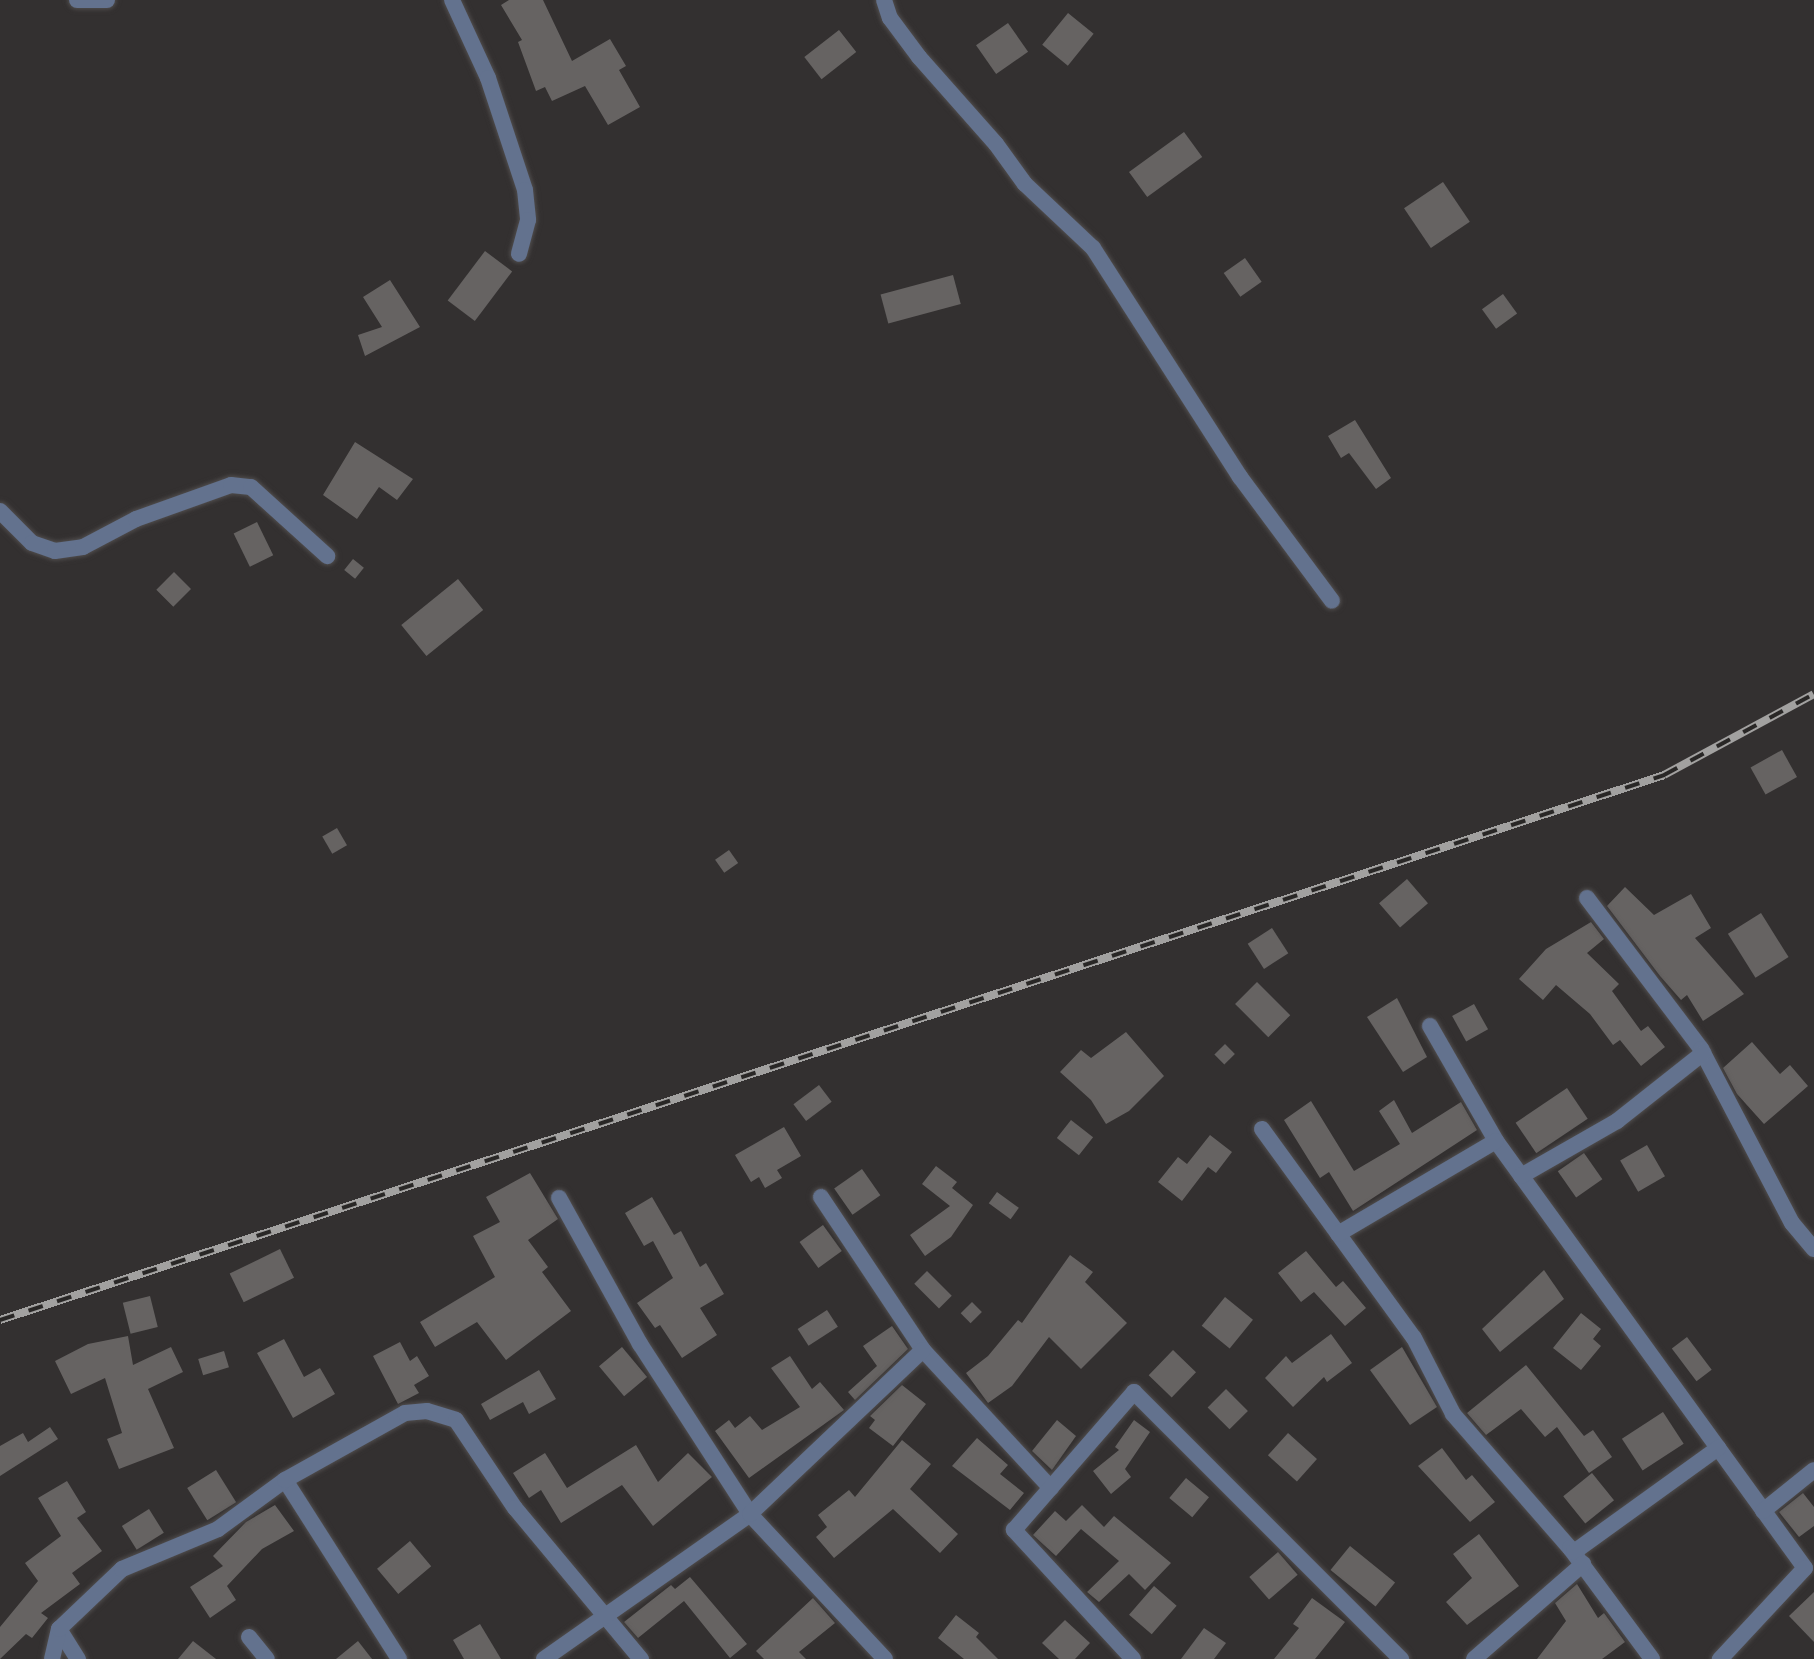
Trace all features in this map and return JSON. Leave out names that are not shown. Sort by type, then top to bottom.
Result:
[{"type":"street","points":[[77,0],[107,0]]},
{"type":"street","points":[[452,0],[488,78],[525,190],[528,220],[519,254]]},
{"type":"street","points":[[884,0],[890,18],[919,57],[996,144],[1025,184],[1093,248],[1240,477],[1332,601]]},
{"type":"street","points":[[0,511],[32,543],[55,551],[83,547],[136,519],[231,485],[251,487],[327,556]]},
{"type":"street","points":[[1587,898],[1703,1053],[1792,1223],[1814,1249]]},
{"type":"street","points":[[1430,1026],[1496,1141],[1805,1568],[1720,1659]]},
{"type":"street","points":[[1521,1176],[1617,1121],[1703,1053]]},
{"type":"street","points":[[1262,1129],[1414,1338],[1453,1414],[1578,1558],[1652,1659]]},
{"type":"street","points":[[1338,1234],[1496,1141]]},
{"type":"street","points":[[821,1197],[923,1350],[1051,1488]]},
{"type":"street","points":[[559,1198],[640,1344],[750,1514],[885,1659]]},
{"type":"street","points":[[544,1659],[750,1514],[923,1350]]},
{"type":"street","points":[[1133,1659],[1014,1530],[1134,1392],[1398,1658]]},
{"type":"street","points":[[52,1659],[59,1629],[122,1569],[218,1529],[285,1480],[405,1413],[427,1411],[456,1420],[515,1508],[606,1613],[641,1659]]},
{"type":"street","points":[[1474,1659],[1578,1558],[1718,1448]]},
{"type":"street","points":[[1763,1511],[1814,1470]]},
{"type":"street","points":[[285,1480],[399,1659]]},
{"type":"street","points":[[59,1629],[78,1659]]},
{"type":"street","points":[[249,1637],[267,1659]]},
{"type":"building","points":[[509,0],[543,0],[572,61],[610,39],[626,66],[619,70],[640,107],[608,125],[585,86],[552,101],[545,87],[536,91],[518,42],[522,40],[501,5]]},
{"type":"building","points":[[1068,13],[1094,34],[1068,66],[1042,45]]},
{"type":"building","points":[[1008,23],[1028,52],[996,74],[976,45]]},
{"type":"building","points":[[839,30],[856,52],[822,79],[804,57]]},
{"type":"building","points":[[1184,132],[1202,157],[1147,197],[1129,172]]},
{"type":"building","points":[[1443,182],[1470,222],[1431,248],[1404,208]]},
{"type":"building","points":[[485,251],[512,271],[475,321],[448,301]]},
{"type":"building","points":[[1245,258],[1262,282],[1240,297],[1224,273]]},
{"type":"building","points":[[953,275],[961,304],[888,323],[881,294]]},
{"type":"building","points":[[390,280],[420,327],[365,356],[358,335],[382,327],[363,297]]},
{"type":"building","points":[[1503,294],[1517,313],[1496,329],[1482,309]]},
{"type":"building","points":[[1355,420],[1391,478],[1376,489],[1349,453],[1341,458],[1328,436]]},
{"type":"building","points":[[355,442],[413,479],[397,500],[379,487],[357,519],[323,495]]},
{"type":"building","points":[[257,522],[273,555],[250,567],[234,533]]},
{"type":"building","points":[[353,559],[364,568],[355,579],[344,570]]},
{"type":"building","points":[[174,572],[191,589],[173,607],[156,590]]},
{"type":"building","points":[[458,579],[483,610],[426,656],[401,625]]},
{"type":"building","points":[[1782,750],[1797,777],[1766,795],[1751,767]]},
{"type":"building","points":[[337,828],[347,845],[332,854],[322,836]]},
{"type":"building","points":[[729,850],[738,863],[724,873],[715,860]]},
{"type":"building","points":[[1407,879],[1428,903],[1400,927],[1379,903]]},
{"type":"building","points":[[1625,887],[1654,915],[1691,894],[1711,928],[1695,938],[1744,994],[1703,1021],[1687,995],[1681,1000],[1607,906]]},
{"type":"building","points":[[1761,913],[1789,957],[1755,978],[1728,934]]},
{"type":"building","points":[[1591,922],[1604,939],[1587,953],[1619,984],[1612,991],[1641,1031],[1648,1026],[1665,1047],[1641,1066],[1620,1040],[1613,1045],[1590,1014],[1556,985],[1543,1000],[1519,979],[1546,949]]},
{"type":"building","points":[[1272,928],[1288,953],[1264,969],[1248,944]]},
{"type":"building","points":[[1257,982],[1290,1015],[1268,1037],[1235,1004]]},
{"type":"building","points":[[1397,998],[1427,1057],[1403,1072],[1367,1017]]},
{"type":"building","points":[[1474,1004],[1488,1029],[1466,1041],[1452,1016]]},
{"type":"building","points":[[1126,1032],[1164,1076],[1129,1111],[1106,1124],[1091,1100],[1060,1072],[1081,1050],[1091,1058]]},
{"type":"building","points":[[1752,1042],[1780,1074],[1790,1065],[1808,1086],[1764,1124],[1737,1094],[1723,1068]]},
{"type":"building","points":[[1225,1044],[1235,1054],[1224,1065],[1214,1055]]},
{"type":"building","points":[[819,1085],[832,1102],[806,1121],[793,1104]]},
{"type":"building","points":[[1567,1088],[1588,1119],[1536,1153],[1516,1123]]},
{"type":"building","points":[[1394,1100],[1412,1133],[1461,1102],[1477,1130],[1353,1211],[1329,1172],[1320,1178],[1284,1120],[1311,1101],[1354,1171],[1400,1144],[1379,1111]]},
{"type":"building","points":[[1071,1120],[1093,1137],[1079,1155],[1057,1138]]},
{"type":"building","points":[[784,1127],[801,1156],[777,1170],[782,1178],[765,1188],[759,1177],[751,1182],[735,1155]]},
{"type":"building","points":[[1210,1135],[1232,1152],[1216,1173],[1208,1167],[1182,1201],[1158,1182],[1178,1157],[1187,1164]]},
{"type":"building","points":[[1647,1145],[1665,1176],[1638,1192],[1620,1160]]},
{"type":"building","points":[[1584,1153],[1602,1179],[1576,1198],[1558,1171]]},
{"type":"building","points":[[936,1166],[957,1182],[952,1188],[973,1205],[951,1237],[925,1256],[910,1235],[950,1206],[922,1184]]},
{"type":"building","points":[[862,1169],[880,1195],[853,1215],[834,1189]]},
{"type":"building","points":[[530,1173],[558,1219],[528,1240],[548,1267],[542,1272],[571,1311],[506,1360],[477,1322],[435,1347],[420,1322],[495,1277],[473,1236],[500,1222],[486,1197]]},
{"type":"building","points":[[997,1192],[1019,1208],[1011,1219],[989,1203]]},
{"type":"building","points":[[652,1197],[674,1235],[681,1231],[700,1267],[706,1263],[724,1294],[700,1308],[717,1335],[682,1358],[660,1325],[655,1328],[637,1303],[673,1278],[653,1241],[644,1246],[625,1213]]},
{"type":"building","points":[[823,1225],[842,1251],[818,1268],[800,1242]]},
{"type":"building","points":[[280,1249],[294,1278],[244,1302],[230,1274]]},
{"type":"building","points":[[1306,1251],[1336,1287],[1343,1281],[1366,1308],[1345,1326],[1314,1292],[1301,1302],[1278,1273]]},
{"type":"building","points":[[1070,1255],[1093,1272],[1085,1282],[1127,1323],[1081,1369],[1049,1337],[1012,1386],[988,1403],[966,1373],[988,1356],[1018,1320],[1022,1323]]},
{"type":"building","points":[[1544,1270],[1564,1299],[1500,1352],[1482,1329]]},
{"type":"building","points":[[927,1271],[952,1296],[939,1308],[914,1284]]},
{"type":"building","points":[[150,1296],[158,1327],[131,1334],[123,1303]]},
{"type":"building","points":[[1225,1297],[1253,1320],[1230,1348],[1202,1326]]},
{"type":"building","points":[[972,1302],[982,1312],[971,1323],[961,1313]]},
{"type":"building","points":[[827,1310],[838,1327],[809,1346],[798,1329]]},
{"type":"building","points":[[1581,1313],[1601,1329],[1593,1339],[1601,1346],[1581,1370],[1553,1348]]},
{"type":"building","points":[[892,1326],[908,1349],[855,1400],[848,1392],[877,1366],[863,1346]]},
{"type":"building","points":[[1331,1334],[1352,1363],[1327,1382],[1324,1377],[1293,1407],[1265,1378],[1286,1356],[1292,1363]]},
{"type":"building","points":[[128,1336],[133,1365],[171,1347],[183,1372],[148,1389],[174,1448],[119,1469],[107,1439],[122,1433],[105,1378],[71,1394],[55,1361],[88,1344]]},
{"type":"building","points":[[1687,1337],[1712,1370],[1697,1381],[1672,1348]]},
{"type":"building","points":[[284,1339],[304,1377],[320,1368],[335,1394],[293,1418],[257,1353]]},
{"type":"building","points":[[400,1342],[410,1361],[417,1356],[429,1376],[414,1385],[419,1393],[398,1404],[373,1356]]},
{"type":"building","points":[[622,1347],[647,1377],[624,1396],[599,1366]]},
{"type":"building","points":[[1402,1347],[1437,1407],[1410,1425],[1370,1370]]},
{"type":"building","points":[[1173,1350],[1196,1372],[1172,1397],[1149,1375]]},
{"type":"building","points":[[224,1351],[229,1367],[203,1375],[198,1359]]},
{"type":"building","points":[[790,1356],[812,1389],[820,1382],[844,1410],[749,1478],[715,1431],[729,1420],[735,1428],[750,1416],[762,1430],[800,1407],[771,1368]]},
{"type":"building","points":[[1526,1365],[1584,1436],[1593,1430],[1612,1457],[1589,1473],[1557,1427],[1545,1437],[1521,1409],[1486,1435],[1467,1413]]},
{"type":"building","points":[[539,1370],[556,1399],[529,1414],[523,1402],[490,1420],[481,1404]]},
{"type":"building","points":[[902,1385],[926,1404],[893,1446],[869,1428],[875,1420],[870,1416]]},
{"type":"building","points":[[1226,1389],[1248,1411],[1230,1429],[1208,1407]]},
{"type":"building","points":[[1663,1412],[1684,1444],[1643,1471],[1622,1439]]},
{"type":"building","points":[[1057,1420],[1076,1436],[1052,1470],[1032,1451]]},
{"type":"building","points":[[1134,1420],[1150,1432],[1125,1469],[1131,1477],[1111,1494],[1093,1471],[1119,1450],[1115,1447]]},
{"type":"building","points":[[50,1427],[58,1439],[0,1476],[0,1446],[23,1433],[28,1442]]},
{"type":"building","points":[[1288,1433],[1317,1459],[1297,1481],[1268,1455]]},
{"type":"building","points":[[977,1438],[1008,1465],[1000,1474],[1024,1493],[1010,1510],[952,1466]]},
{"type":"building","points":[[902,1440],[931,1464],[910,1489],[958,1534],[940,1553],[893,1509],[834,1558],[816,1537],[827,1527],[818,1515],[849,1490],[855,1497]]},
{"type":"building","points":[[636,1445],[658,1482],[688,1453],[712,1477],[653,1526],[622,1485],[561,1523],[541,1490],[529,1498],[513,1473],[545,1453],[567,1488]]},
{"type":"building","points":[[1442,1448],[1466,1480],[1472,1475],[1495,1502],[1470,1522],[1418,1466]]},
{"type":"building","points":[[216,1470],[236,1502],[207,1520],[187,1488]]},
{"type":"building","points":[[1592,1473],[1614,1500],[1585,1523],[1563,1496]]},
{"type":"building","points":[[1186,1478],[1209,1497],[1192,1517],[1169,1498]]},
{"type":"building","points":[[67,1481],[86,1512],[77,1518],[102,1551],[72,1573],[80,1584],[41,1613],[48,1618],[32,1638],[26,1634],[0,1659],[0,1627],[38,1581],[25,1563],[61,1536],[38,1498]]},
{"type":"building","points":[[1803,1493],[1814,1507],[1814,1526],[1799,1537],[1779,1512]]},
{"type":"building","points":[[275,1505],[294,1531],[262,1549],[227,1586],[236,1600],[210,1618],[190,1587],[223,1566],[213,1556],[246,1522]]},
{"type":"building","points":[[1082,1505],[1104,1527],[1114,1516],[1171,1563],[1145,1590],[1129,1574],[1099,1602],[1087,1592],[1119,1561],[1081,1529],[1056,1556],[1033,1535],[1055,1511],[1066,1521]]},
{"type":"building","points":[[149,1509],[164,1533],[137,1550],[122,1526]]},
{"type":"building","points":[[1479,1534],[1519,1586],[1467,1625],[1446,1602],[1472,1578],[1453,1554]]},
{"type":"building","points":[[410,1541],[431,1566],[398,1594],[377,1569]]},
{"type":"building","points":[[1350,1546],[1395,1583],[1376,1607],[1330,1570]]},
{"type":"building","points":[[1278,1552],[1298,1575],[1269,1600],[1249,1577]]},
{"type":"building","points":[[690,1577],[747,1644],[730,1658],[684,1601],[638,1638],[624,1622],[671,1585],[675,1589]]},
{"type":"building","points":[[1577,1584],[1598,1618],[1604,1613],[1625,1642],[1602,1659],[1537,1659],[1566,1621],[1555,1603]]},
{"type":"building","points":[[1154,1586],[1177,1606],[1152,1634],[1129,1615]]},
{"type":"building","points":[[1814,1592],[1814,1642],[1789,1616]]},
{"type":"building","points":[[813,1598],[835,1623],[799,1652],[806,1659],[764,1659],[756,1651]]},
{"type":"building","points":[[1312,1598],[1345,1622],[1315,1659],[1274,1659],[1299,1628],[1293,1624]]},
{"type":"building","points":[[956,1615],[979,1633],[976,1637],[998,1659],[964,1659],[938,1638]]},
{"type":"building","points":[[1065,1620],[1090,1643],[1075,1659],[1059,1659],[1042,1643]]},
{"type":"building","points":[[480,1624],[501,1659],[464,1659],[453,1640]]},
{"type":"building","points":[[1204,1628],[1226,1643],[1214,1659],[1181,1659]]},
{"type":"building","points":[[193,1641],[216,1659],[178,1659]]},
{"type":"building","points":[[358,1641],[372,1659],[336,1659]]},
{"type":"railway","points":[[0,1320],[1664,775],[1814,694]]}]
